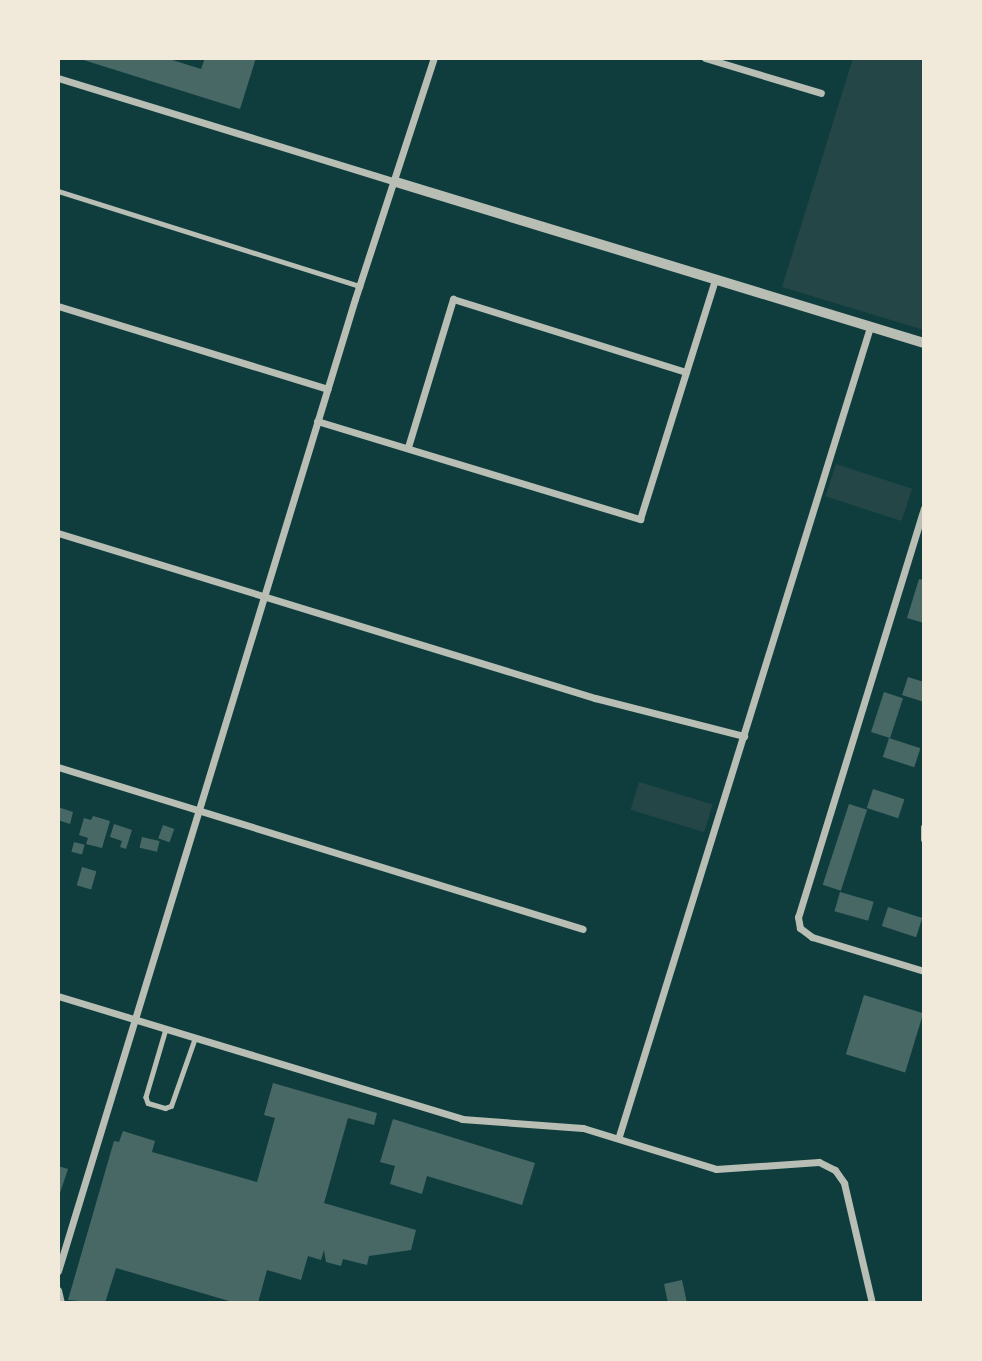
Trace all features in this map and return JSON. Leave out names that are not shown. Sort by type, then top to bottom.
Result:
[{"type":"street","points":[[58,1270],[317,421],[434,58]]},
{"type":"street","points":[[705,58],[821,93]]},
{"type":"street","points":[[58,78],[924,344]]},
{"type":"street","points":[[317,421],[640,519],[715,279]]},
{"type":"street","points":[[408,447],[453,299],[686,372]]},
{"type":"street","points":[[58,306],[327,389]]},
{"type":"street","points":[[619,1136],[870,327]]},
{"type":"street","points":[[924,508],[797,917],[800,928],[812,937],[924,971]]},
{"type":"street","points":[[58,533],[595,698],[668,713],[744,736]]},
{"type":"street","points":[[58,767],[583,929]]},
{"type":"street","points":[[924,827],[924,839]]},
{"type":"street","points":[[58,996],[434,1112],[488,1123],[583,1128],[619,1136],[716,1169],[812,1161],[830,1167],[844,1183],[872,1303]]},
{"type":"street","points":[[58,1290],[61,1303]]},
{"type":"lane","points":[[58,191],[360,286]]},
{"type":"lane","points":[[166,1029],[146,1097],[148,1103],[171,1106],[195,1038]]},
{"type":"shaded area","points":[[853,58],[924,58],[924,330],[782,287]]},
{"type":"shaded area","points":[[836,464],[912,489],[902,521],[825,496]]},
{"type":"shaded area","points":[[639,782],[713,805],[704,832],[631,810]]},
{"type":"building","points":[[77,58],[166,58],[201,69],[205,58],[256,58],[240,109]]},
{"type":"building","points":[[919,579],[924,580],[924,623],[907,618]]},
{"type":"building","points":[[908,677],[924,682],[924,702],[902,695]]},
{"type":"building","points":[[884,692],[903,698],[890,738],[871,732]]},
{"type":"building","points":[[889,738],[920,748],[914,767],[883,757]]},
{"type":"building","points":[[873,789],[904,799],[898,818],[867,808]]},
{"type":"building","points":[[849,804],[867,810],[841,891],[823,885]]},
{"type":"building","points":[[58,807],[73,812],[70,824],[58,820]]},
{"type":"building","points":[[93,816],[110,821],[102,848],[86,844],[88,838],[79,835],[84,818],[91,820]]},
{"type":"building","points":[[114,824],[132,830],[126,849],[120,847],[122,841],[110,837]]},
{"type":"building","points":[[163,825],[174,829],[169,842],[158,838]]},
{"type":"building","points":[[142,837],[160,841],[157,852],[140,848]]},
{"type":"building","points":[[74,842],[85,845],[82,855],[71,852]]},
{"type":"building","points":[[82,867],[96,871],[91,889],[77,885]]},
{"type":"building","points":[[840,892],[874,902],[868,921],[834,911]]},
{"type":"building","points":[[888,907],[922,918],[916,937],[882,926]]},
{"type":"building","points":[[864,995],[923,1013],[905,1072],[846,1054]]},
{"type":"building","points":[[273,1083],[377,1113],[374,1125],[348,1118],[324,1203],[416,1230],[411,1250],[369,1256],[367,1265],[343,1259],[341,1266],[326,1262],[324,1250],[321,1260],[308,1256],[301,1280],[267,1270],[258,1303],[236,1303],[116,1268],[105,1303],[68,1300],[114,1141],[119,1142],[123,1131],[155,1141],[152,1152],[257,1182],[275,1118],[264,1115]]},
{"type":"building","points":[[393,1119],[535,1163],[522,1205],[427,1176],[422,1194],[390,1184],[395,1166],[380,1162]]},
{"type":"building","points":[[58,1166],[68,1169],[58,1199]]},
{"type":"building","points":[[682,1280],[687,1303],[668,1303],[664,1284]]}]
